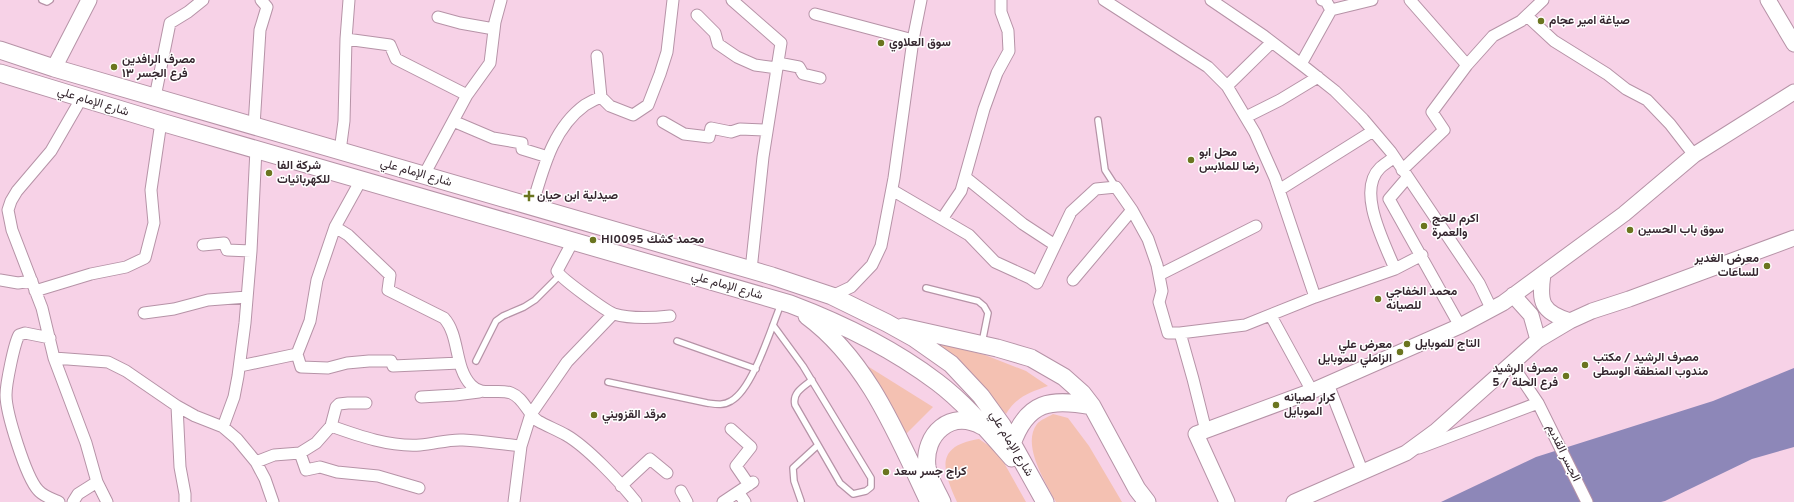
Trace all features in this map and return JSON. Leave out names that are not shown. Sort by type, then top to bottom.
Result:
[{"type":"main road","name":"شارع الإمام علي","points":[[0,50],[54,68],[788,280],[832,296],[914,338],[951,364],[981,396],[1002,425],[1034,484]]},
{"type":"main road","name":"شارع الإمام علي","points":[[0,73],[81,99],[786,303],[835,321],[902,358],[938,383],[986,428],[1034,484]]},
{"type":"main road","points":[[788,280],[786,303],[820,326],[834,339],[858,369],[884,407],[929,502]]},
{"type":"main road","points":[[887,323],[1031,358],[1064,378],[1082,393],[1092,406],[1141,498]]},
{"type":"main road","points":[[1012,444],[1018,429],[1027,416],[1040,407],[1055,402],[1071,402],[1092,406]]},
{"type":"main road","points":[[942,502],[929,474],[927,466],[929,444],[935,434],[943,426],[959,420],[973,422],[986,428]]},
{"type":"main road","points":[[1034,484],[1045,502]]},
{"type":"street","points":[[54,68],[89,0]]},
{"type":"street","points":[[155,97],[170,23],[188,12],[203,0]]},
{"type":"street","points":[[254,126],[260,30],[267,7],[261,0]]},
{"type":"street","points":[[340,151],[344,122],[346,39],[350,0]]},
{"type":"street","points":[[424,175],[467,95],[490,63],[494,29],[501,0]]},
{"type":"street","points":[[597,56],[601,97],[610,106],[632,115],[648,105],[667,52],[673,0]]},
{"type":"street","points":[[732,0],[781,44],[763,157],[751,270]]},
{"type":"street","points":[[832,296],[852,287],[872,264],[881,246],[892,190],[913,40],[921,0]]},
{"type":"street","points":[[942,218],[961,190],[984,109],[998,73],[1009,51],[1008,31],[1000,12],[1001,0]]},
{"type":"street","points":[[1104,0],[1208,67],[1228,86],[1255,133],[1279,190],[1315,297]]},
{"type":"street","points":[[1211,0],[1272,42],[1318,77],[1335,91],[1373,132],[1394,157],[1479,283],[1491,308]]},
{"type":"street","points":[[1322,0],[1326,1],[1332,10]]},
{"type":"street","points":[[1301,64],[1332,10],[1372,0]]},
{"type":"street","points":[[1410,0],[1467,65]]},
{"type":"street","points":[[1460,326],[1422,255],[1389,198],[1405,174],[1444,130],[1432,112],[1467,65],[1493,36],[1521,21],[1543,0]]},
{"type":"street","points":[[1768,0],[1794,44]]},
{"type":"street","points":[[815,14],[913,40]]},
{"type":"street","points":[[697,15],[715,33],[718,44],[736,57],[755,65],[799,67],[803,74],[820,78]]},
{"type":"street","points":[[1527,16],[1554,41],[1607,74],[1626,89],[1647,100],[1670,124],[1694,155]]},
{"type":"street","points":[[438,17],[460,23],[494,29]]},
{"type":"street","points":[[346,39],[390,45],[396,60],[467,95]]},
{"type":"street","points":[[1228,86],[1272,42]]},
{"type":"street","points":[[1246,117],[1280,100],[1318,77]]},
{"type":"street","points":[[1227,502],[1196,434],[1312,391],[1460,326],[1491,308],[1503,303],[1624,214],[1694,155],[1794,92]]},
{"type":"street","points":[[532,206],[548,157],[559,132],[585,105],[601,97]]},
{"type":"street","points":[[81,99],[51,151],[17,191],[8,210],[12,230],[34,286],[50,338],[54,358],[86,443],[98,482],[108,502]]},
{"type":"street","points":[[453,121],[493,138],[522,143],[522,149],[548,157]]},
{"type":"street","points":[[0,280],[34,286],[126,268],[145,258],[154,223],[151,190],[161,122]]},
{"type":"street","points":[[663,122],[684,134],[709,137],[711,128],[731,132],[740,129],[767,130]]},
{"type":"street","points":[[1279,190],[1373,132]]},
{"type":"street","points":[[223,427],[234,397],[240,366],[251,251],[256,149]]},
{"type":"street","points":[[1394,157],[1378,169],[1372,183],[1370,196],[1371,210],[1395,269]]},
{"type":"street","points":[[965,177],[1023,224],[1055,245]]},
{"type":"street","points":[[361,180],[335,227],[317,280],[310,321],[297,354],[301,367],[328,368],[347,363],[370,360],[391,361],[393,366],[460,363]]},
{"type":"street","points":[[892,190],[969,235],[994,262],[1030,278],[1037,284],[1071,212],[1096,189],[1116,187],[1132,210],[1148,239],[1159,275],[1162,291],[1159,302],[1168,333],[1245,326],[1315,297],[1395,269],[1422,255]]},
{"type":"street","points":[[1073,280],[1132,210]]},
{"type":"street","points":[[1159,275],[1256,226]]},
{"type":"street","points":[[335,227],[348,235],[390,275],[388,290],[444,318],[451,326],[460,363],[470,385],[479,392]]},
{"type":"street","points":[[1406,453],[1436,431],[1538,340],[1570,321],[1592,311],[1629,299],[1794,238]]},
{"type":"street","points":[[573,241],[557,271],[559,276],[613,314],[646,318],[670,316]]},
{"type":"street","points":[[204,245],[224,243],[227,250],[251,251]]},
{"type":"street","points":[[1542,274],[1540,293],[1545,307],[1556,317],[1570,321]]},
{"type":"street","points":[[1513,295],[1531,315],[1538,340]]},
{"type":"street","points":[[144,312],[174,309],[208,300],[247,297]]},
{"type":"street","points":[[514,502],[521,446],[531,414],[567,362],[613,314]]},
{"type":"street","points":[[1271,316],[1312,391]]},
{"type":"street","points":[[50,338],[25,333],[19,335],[4,378],[6,395],[4,407],[31,480],[38,491],[59,502]]},
{"type":"street","points":[[1180,333],[1206,431]]},
{"type":"street","points":[[240,366],[297,354]]},
{"type":"street","points":[[54,358],[108,362],[126,371],[177,406],[195,416],[223,427],[237,439],[256,462],[265,479],[273,502]]},
{"type":"street","name":"الجسر القديم","points":[[1511,363],[1538,403],[1587,502]]},
{"type":"street","points":[[1328,384],[1362,473]]},
{"type":"street","points":[[421,397],[479,392],[511,393],[522,401],[538,421],[566,435],[580,445],[636,502]]},
{"type":"street","points":[[256,462],[274,455],[300,453],[316,443],[331,426],[336,407],[339,404],[348,402],[366,403]]},
{"type":"street","points":[[1294,502],[1406,453],[1538,403]]},
{"type":"street","points":[[177,406],[180,467],[186,494],[185,502]]},
{"type":"street","points":[[331,426],[356,436],[392,444],[421,445],[440,441],[462,439],[521,446]]},
{"type":"street","points":[[722,502],[751,484],[736,466],[751,447],[732,429]]},
{"type":"street","points":[[300,453],[306,470],[320,467],[337,472],[378,476],[419,488]]},
{"type":"street","points":[[621,486],[650,459],[667,473]]},
{"type":"street","points":[[73,502],[78,494],[98,482]]},
{"type":"street","points":[[35,502],[38,491]]},
{"type":"street","points":[[681,491],[687,502]]},
{"type":"street","points":[[738,492],[745,502]]},
{"type":"lane","points":[[42,0],[47,2],[50,0]]},
{"type":"lane","points":[[1098,120],[1105,170],[1116,187]]},
{"type":"lane","points":[[476,361],[496,321],[535,300],[559,276]]},
{"type":"lane","points":[[926,288],[978,301],[984,306],[988,313],[982,345]]},
{"type":"lane","points":[[608,382],[707,403],[721,404],[731,401],[741,392],[756,369],[773,325],[786,303]]},
{"type":"lane","points":[[773,325],[812,380],[871,478],[871,487],[866,491],[853,494],[840,483],[794,400],[796,393],[812,380]]},
{"type":"lane","points":[[677,340],[756,369]]},
{"type":"lane","points":[[801,501],[794,481],[793,468],[818,445]]},
{"type":"shaded area","points":[[934,342],[985,355],[1026,371],[1048,386],[1019,399],[1006,414],[964,365]]},
{"type":"shaded area","points":[[861,362],[933,407],[906,434],[899,420]]},
{"type":"shaded area","points":[[1794,368],[1794,447],[1752,459],[1665,501],[1441,502],[1536,457],[1713,401]]},
{"type":"shaded area","points":[[1053,414],[1068,418],[1089,446],[1122,502],[1056,502],[1041,475],[1033,453],[1032,442],[1033,433],[1037,424]]},
{"type":"shaded area","points":[[979,439],[998,452],[1026,502],[957,502],[948,479],[946,461],[949,453],[955,447],[965,442]]},
{"type":"place","name":"صياغة امير عجام","points":[[1541,21]]},
{"type":"place","name":"سوق العلاوي","points":[[881,43]]},
{"type":"place","name":"مصرف الرافدين فرع الجسر ١٣","points":[[114,67]]},
{"type":"place","name":"محل ابو رضا للملابس","points":[[1191,160]]},
{"type":"place","name":"شركة الفا للكهربائيات","points":[[269,173]]},
{"type":"place","name":"صيدلية ابن حيان","points":[[529,196]]},
{"type":"place","name":"اكرم للحج والعمرة","points":[[1424,226]]},
{"type":"place","name":"سوق باب الحسين","points":[[1630,230]]},
{"type":"place","name":"Hl0095 محمد كشك","points":[[593,240]]},
{"type":"place","name":"معرض الغدير للساعات","points":[[1767,266]]},
{"type":"place","name":"محمد الخفاجي للصيانه","points":[[1378,299]]},
{"type":"place","name":"التاج للموبايل","points":[[1407,344]]},
{"type":"place","name":"معرض علي الزاملي للموبايل","points":[[1400,352]]},
{"type":"place","name":"مصرف الرشيد / مكتب مندوب المنطقة الوسطى","points":[[1585,365]]},
{"type":"place","name":"مصرف الرشيد فرع الحلة / 5","points":[[1566,376]]},
{"type":"place","name":"كرار لصيانه الموبايل","points":[[1276,405]]},
{"type":"place","name":"مرقد القزويني","points":[[594,415]]},
{"type":"place","name":"كراج جسر سعد","points":[[886,472]]}]
